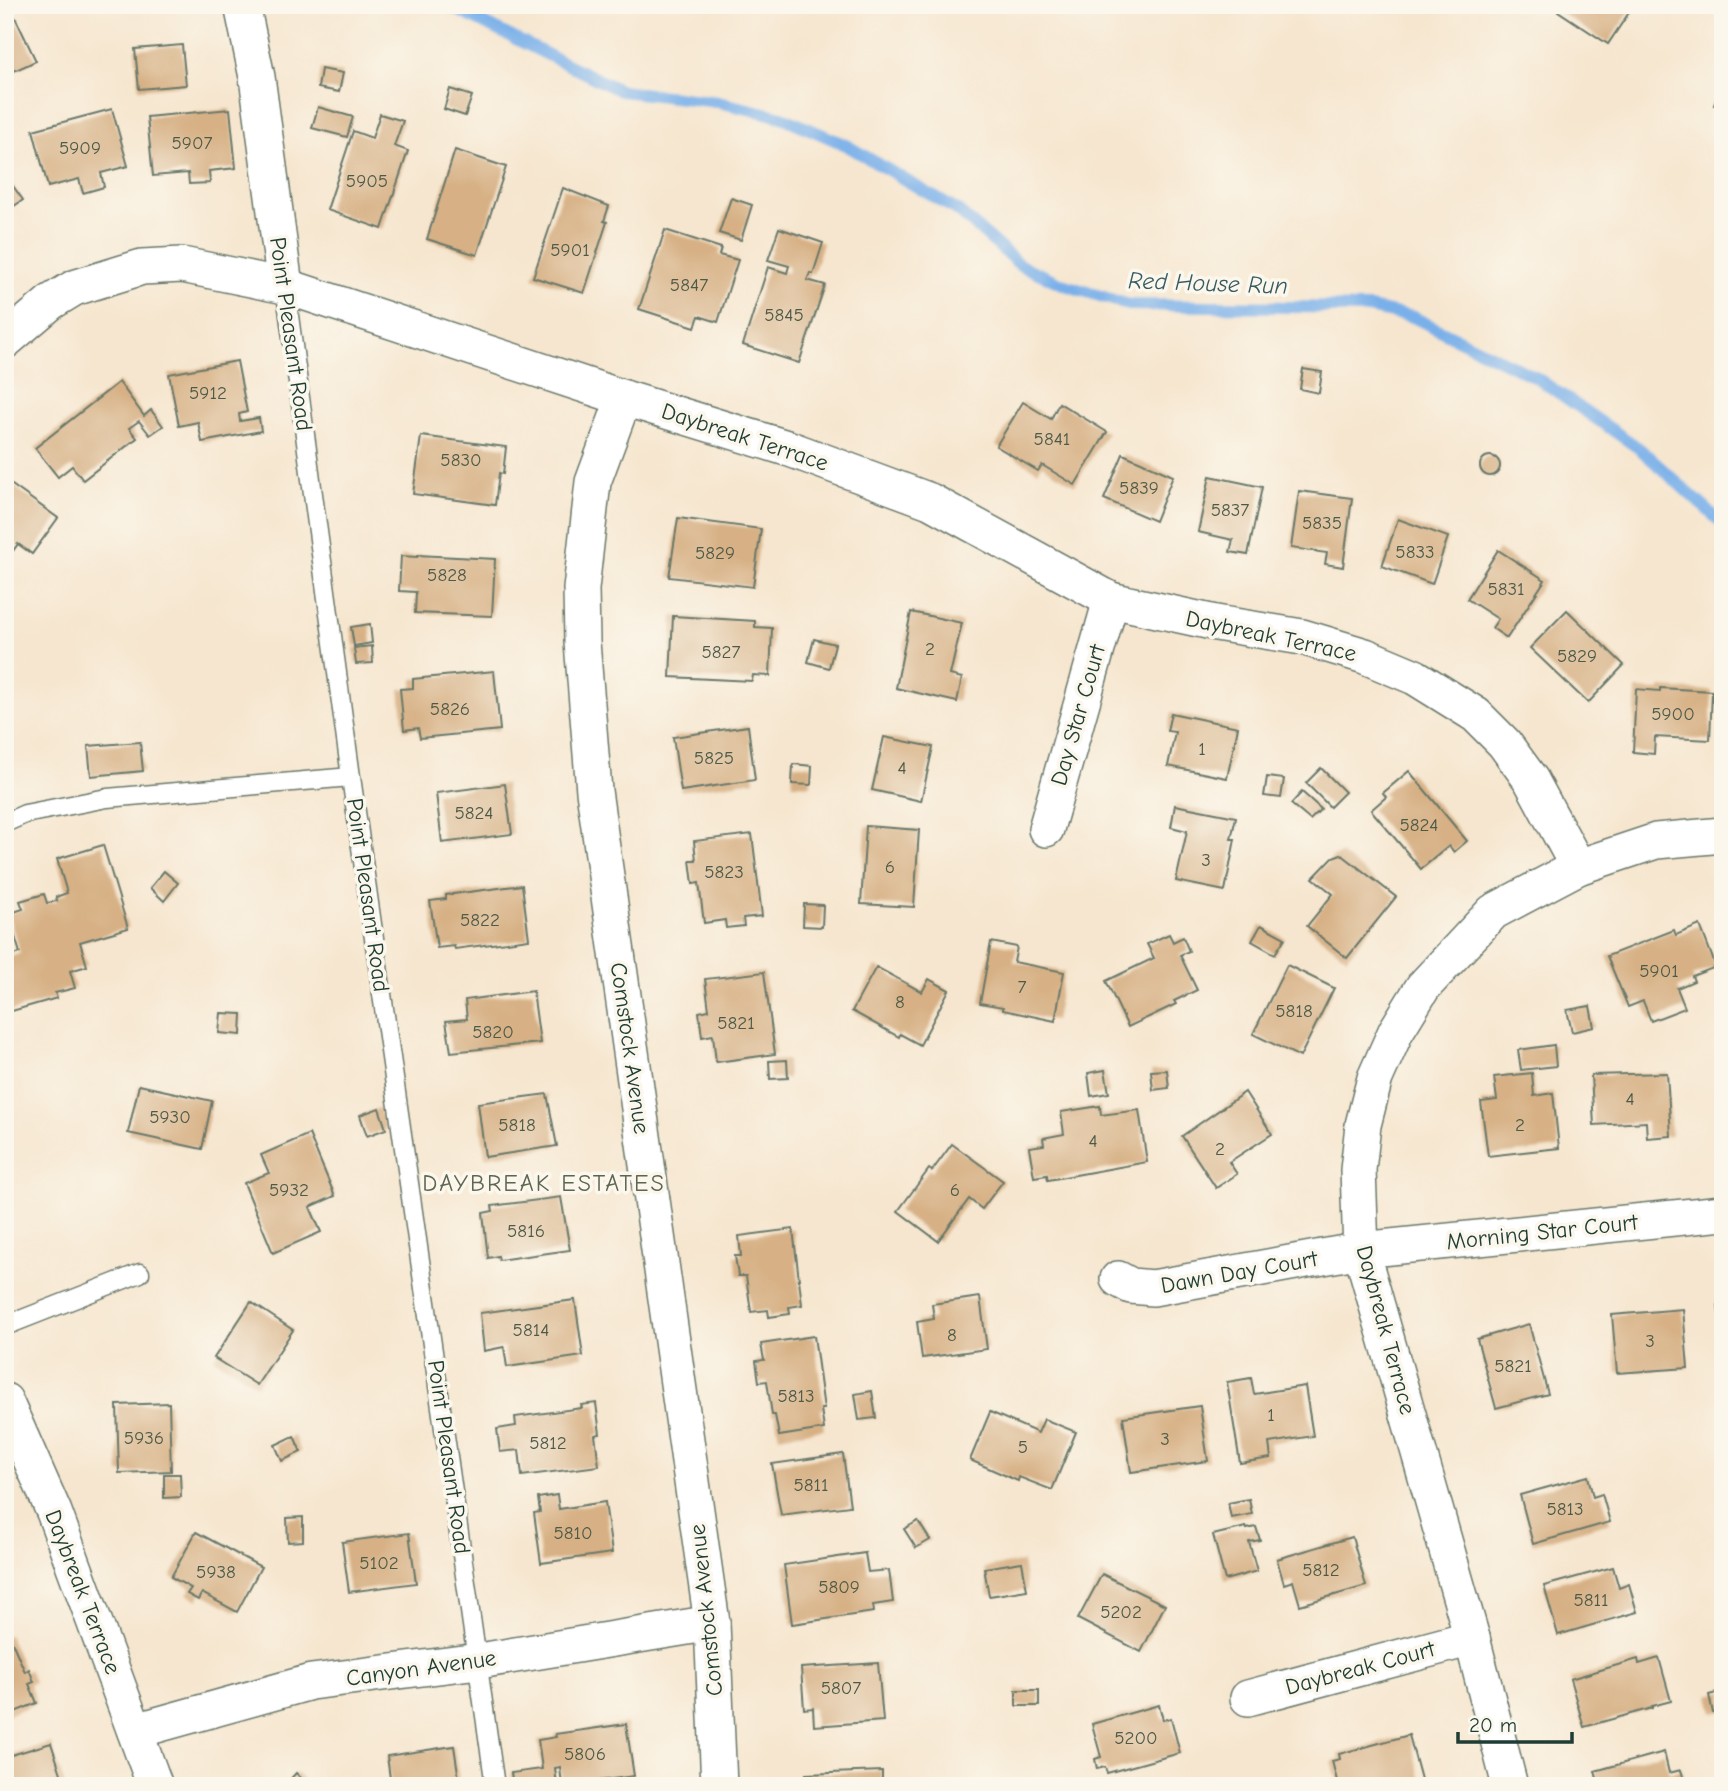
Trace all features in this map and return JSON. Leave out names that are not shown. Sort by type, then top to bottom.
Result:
[{"type":"street","name":"Point Pleasant Road","points":[[242,5],[257,77],[285,286]]},
{"type":"street","name":"Daybreak Terrace","points":[[5,341],[23,323],[74,288],[142,267],[182,265],[285,286],[624,398],[790,449],[930,501],[1111,600],[1216,623],[1302,637],[1365,656],[1415,677],[1476,715],[1504,743],[1531,780],[1578,867],[1493,912],[1423,987],[1396,1031],[1375,1079],[1363,1125],[1358,1170],[1361,1250],[1472,1638],[1510,1786]]},
{"type":"street","name":"Comstock Avenue","points":[[624,398],[593,482],[581,589],[582,642],[596,804],[712,1623],[719,1786]]},
{"type":"street","name":"Day Star Court","points":[[1046,829],[1111,600]]},
{"type":"street","points":[[1578,867],[1656,841],[1723,835]]},
{"type":"street","name":"Morning Star Court","points":[[1361,1250],[1723,1213]]},
{"type":"street","name":"Dawn Day Court","points":[[1118,1279],[1131,1286],[1153,1288],[1361,1250]]},
{"type":"street","name":"Daybreak Terrace","points":[[5,1401],[54,1512],[155,1786]]},
{"type":"street","name":"Canyon Avenue","points":[[135,1731],[311,1682],[479,1661],[712,1623]]},
{"type":"street","name":"Daybreak Court","points":[[1248,1698],[1472,1638]]},
{"type":"lane","name":"Point Pleasant Road","points":[[285,286],[351,777],[495,1786]]},
{"type":"lane","points":[[5,823],[26,814],[107,797],[351,777]]},
{"type":"lane","points":[[5,1326],[139,1273]]},
{"type":"building","points":[[1549,5],[1634,5],[1608,44]]},
{"type":"building","points":[[15,17],[36,61],[5,75],[5,21]]},
{"type":"building","points":[[182,45],[186,85],[139,89],[135,49]]},
{"type":"building","points":[[321,69],[343,73],[339,92],[318,88]]},
{"type":"building","points":[[1723,81],[1723,107],[1714,105]]},
{"type":"building","points":[[450,89],[472,96],[465,116],[444,109]]},
{"type":"building","points":[[318,107],[353,117],[347,137],[312,128]]},
{"type":"building","points":[[112,109],[128,166],[101,173],[104,187],[83,193],[79,179],[48,187],[33,130]]},
{"type":"building","points":[[230,109],[236,168],[209,171],[210,183],[189,184],[188,173],[153,176],[147,117]]},
{"type":"building","points":[[380,114],[403,121],[394,146],[408,151],[382,229],[327,210],[353,131],[372,138]]},
{"type":"building","points":[[455,150],[506,167],[477,255],[427,239]]},
{"type":"building","points":[[5,175],[23,200],[5,212]]},
{"type":"building","points":[[563,188],[609,206],[604,221],[607,222],[584,293],[533,277]]},
{"type":"building","points":[[731,198],[752,205],[741,240],[719,233]]},
{"type":"building","points":[[779,228],[823,243],[813,274],[810,273],[807,280],[825,285],[799,363],[743,345],[768,267],[787,273],[789,266],[768,260]]},
{"type":"building","points":[[665,230],[721,248],[719,255],[738,260],[718,322],[699,316],[695,327],[639,309]]},
{"type":"building","points":[[237,361],[247,412],[239,414],[240,421],[259,418],[261,431],[202,442],[198,422],[179,426],[169,374]]},
{"type":"building","points":[[1303,369],[1322,372],[1319,393],[1300,389]]},
{"type":"building","points":[[119,382],[144,416],[151,410],[163,426],[150,435],[139,421],[129,428],[137,438],[83,480],[72,466],[58,477],[35,448]]},
{"type":"building","points":[[1023,402],[1051,419],[1059,403],[1107,432],[1075,485],[1042,465],[1038,471],[996,446]]},
{"type":"building","points":[[421,436],[506,447],[495,505],[413,494]]},
{"type":"building","points":[[1123,454],[1173,476],[1155,521],[1104,499]]},
{"type":"building","points":[[1490,456],[1497,459],[1500,466],[1497,473],[1490,476],[1483,473],[1480,466],[1483,459]]},
{"type":"building","points":[[1210,476],[1262,487],[1248,555],[1230,552],[1233,540],[1198,532]]},
{"type":"building","points":[[5,480],[58,518],[32,554],[18,544],[5,562]]},
{"type":"building","points":[[1299,491],[1352,498],[1343,567],[1325,564],[1327,553],[1291,548]]},
{"type":"building","points":[[678,518],[761,529],[753,587],[669,577]]},
{"type":"building","points":[[1398,519],[1448,537],[1432,584],[1382,566]]},
{"type":"building","points":[[1498,550],[1545,580],[1507,638],[1492,628],[1498,619],[1467,599]]},
{"type":"building","points":[[401,556],[495,559],[492,616],[415,613],[416,592],[399,591]]},
{"type":"building","points":[[1567,610],[1624,665],[1588,703],[1530,648]]},
{"type":"building","points":[[911,612],[962,623],[950,675],[962,678],[957,702],[896,688]]},
{"type":"building","points":[[673,616],[755,621],[755,627],[772,628],[770,676],[753,675],[752,681],[670,677]]},
{"type":"building","points":[[370,624],[372,643],[354,646],[351,627]]},
{"type":"building","points":[[814,639],[835,644],[829,668],[808,662]]},
{"type":"building","points":[[372,646],[373,663],[356,664],[354,648]]},
{"type":"building","points":[[494,671],[500,730],[420,738],[418,728],[404,730],[400,689],[413,688],[413,679]]},
{"type":"building","points":[[1660,688],[1712,691],[1710,740],[1655,737],[1654,754],[1633,752],[1636,689],[1660,691]]},
{"type":"building","points":[[1171,713],[1238,727],[1227,778],[1168,766],[1175,732],[1167,731]]},
{"type":"building","points":[[748,726],[755,780],[681,791],[673,737]]},
{"type":"building","points":[[884,737],[933,747],[921,801],[872,790]]},
{"type":"building","points":[[140,742],[143,771],[91,776],[88,746]]},
{"type":"building","points":[[793,764],[812,766],[811,785],[792,784]]},
{"type":"building","points":[[1321,768],[1345,792],[1330,807],[1306,783]]},
{"type":"building","points":[[1409,771],[1467,841],[1454,852],[1449,846],[1421,869],[1371,810],[1386,797],[1383,793]]},
{"type":"building","points":[[1267,777],[1284,779],[1281,798],[1264,796]]},
{"type":"building","points":[[505,784],[512,834],[442,843],[436,793]]},
{"type":"building","points":[[1302,792],[1321,809],[1310,820],[1291,804]]},
{"type":"building","points":[[1175,805],[1236,817],[1231,839],[1235,839],[1225,891],[1176,881],[1187,831],[1171,827]]},
{"type":"building","points":[[866,826],[919,830],[914,907],[861,904]]},
{"type":"building","points":[[752,834],[762,916],[743,918],[744,926],[726,928],[725,920],[704,923],[699,883],[693,884],[690,860],[696,860],[694,841]]},
{"type":"building","points":[[103,845],[128,928],[80,942],[87,966],[70,971],[75,988],[55,993],[57,998],[5,1013],[5,958],[20,953],[8,914],[23,909],[20,901],[44,894],[47,903],[57,901],[56,897],[67,893],[57,859]]},
{"type":"building","points":[[1341,854],[1396,897],[1347,958],[1307,926],[1333,894],[1313,878],[1333,857]]},
{"type":"building","points":[[164,871],[178,883],[164,901],[150,888]]},
{"type":"building","points":[[522,885],[529,939],[455,949],[454,946],[437,948],[430,901],[446,899],[446,895]]},
{"type":"building","points":[[804,904],[823,905],[822,927],[803,926]]},
{"type":"building","points":[[1261,925],[1285,938],[1275,954],[1252,941]]},
{"type":"building","points":[[1700,925],[1716,967],[1692,976],[1694,981],[1677,988],[1685,1008],[1651,1021],[1643,1001],[1628,1007],[1607,956],[1674,930],[1676,935]]},
{"type":"building","points":[[1169,934],[1173,942],[1183,937],[1189,951],[1180,955],[1197,990],[1174,1001],[1176,1004],[1128,1027],[1106,981],[1154,958],[1147,944]]},
{"type":"building","points":[[991,942],[1017,947],[1014,962],[1064,972],[1055,1021],[980,1003]]},
{"type":"building","points":[[1287,965],[1334,988],[1300,1057],[1253,1034]]},
{"type":"building","points":[[876,967],[922,992],[929,979],[949,990],[920,1045],[900,1034],[899,1037],[852,1011]]},
{"type":"building","points":[[764,972],[775,1054],[716,1062],[713,1035],[702,1037],[699,1012],[709,1010],[705,979]]},
{"type":"building","points":[[533,991],[540,1043],[451,1052],[446,1021],[467,1019],[465,1000]]},
{"type":"building","points":[[1590,1006],[1594,1027],[1572,1032],[1567,1010]]},
{"type":"building","points":[[221,1013],[242,1014],[241,1035],[219,1033]]},
{"type":"building","points":[[1554,1045],[1556,1066],[1521,1070],[1518,1050]]},
{"type":"building","points":[[787,1060],[788,1078],[770,1079],[769,1061]]},
{"type":"building","points":[[1105,1070],[1109,1093],[1091,1096],[1088,1073]]},
{"type":"building","points":[[1167,1070],[1169,1088],[1153,1090],[1151,1071]]},
{"type":"building","points":[[1532,1073],[1534,1096],[1553,1093],[1559,1148],[1488,1156],[1481,1102],[1497,1100],[1494,1077]]},
{"type":"building","points":[[1667,1073],[1671,1136],[1647,1138],[1646,1122],[1594,1125],[1591,1075]]},
{"type":"building","points":[[139,1085],[212,1101],[202,1149],[128,1133]]},
{"type":"building","points":[[1245,1092],[1272,1134],[1229,1162],[1237,1174],[1216,1188],[1182,1136]]},
{"type":"building","points":[[547,1094],[557,1146],[485,1157],[478,1103]]},
{"type":"building","points":[[1100,1106],[1101,1115],[1139,1110],[1147,1162],[1048,1180],[1047,1175],[1034,1177],[1029,1147],[1044,1145],[1043,1138],[1064,1134],[1061,1112]]},
{"type":"building","points":[[379,1108],[386,1129],[367,1136],[360,1115]]},
{"type":"building","points":[[309,1134],[335,1196],[310,1207],[321,1232],[273,1253],[244,1183],[269,1173],[261,1155]]},
{"type":"building","points":[[952,1144],[1003,1181],[982,1209],[969,1199],[938,1241],[898,1211],[929,1169],[932,1171]]},
{"type":"building","points":[[561,1197],[570,1250],[499,1260],[498,1256],[488,1258],[483,1213],[493,1211],[492,1206]]},
{"type":"building","points":[[793,1229],[802,1305],[789,1307],[790,1314],[769,1317],[768,1310],[751,1312],[746,1276],[738,1276],[735,1256],[741,1256],[739,1236]]},
{"type":"building","points":[[980,1297],[987,1349],[922,1358],[917,1322],[934,1319],[932,1304]]},
{"type":"building","points":[[575,1300],[583,1356],[507,1367],[504,1347],[484,1351],[480,1313]]},
{"type":"building","points":[[251,1302],[293,1330],[257,1385],[214,1358]]},
{"type":"building","points":[[1723,1304],[1723,1337],[1721,1337],[1718,1305]]},
{"type":"building","points":[[1683,1309],[1688,1368],[1617,1373],[1612,1315]]},
{"type":"building","points":[[1529,1324],[1548,1394],[1496,1408],[1477,1339]]},
{"type":"building","points":[[814,1336],[824,1409],[821,1409],[824,1429],[779,1436],[775,1415],[772,1415],[767,1381],[759,1382],[756,1361],[764,1360],[761,1344]]},
{"type":"building","points":[[1251,1378],[1254,1394],[1305,1386],[1313,1436],[1269,1443],[1271,1458],[1240,1463],[1227,1382]]},
{"type":"building","points":[[872,1391],[876,1418],[859,1420],[855,1394]]},
{"type":"building","points":[[169,1403],[171,1471],[119,1473],[117,1405]]},
{"type":"building","points":[[596,1403],[600,1434],[595,1435],[599,1466],[522,1476],[519,1450],[500,1452],[497,1429],[516,1426],[515,1417],[582,1408],[581,1405]]},
{"type":"building","points":[[1200,1406],[1208,1461],[1131,1472],[1123,1417]]},
{"type":"building","points":[[990,1412],[1038,1433],[1044,1419],[1076,1432],[1052,1490],[1019,1477],[1018,1481],[970,1460]]},
{"type":"building","points":[[294,1436],[301,1452],[282,1461],[275,1445]]},
{"type":"building","points":[[843,1454],[850,1506],[781,1515],[772,1464]]},
{"type":"building","points":[[164,1474],[180,1474],[181,1497],[164,1498]]},
{"type":"building","points":[[1588,1476],[1593,1497],[1602,1494],[1610,1522],[1533,1544],[1520,1495]]},
{"type":"building","points":[[557,1495],[559,1509],[605,1502],[612,1553],[541,1563],[534,1513],[540,1512],[538,1498]]},
{"type":"building","points":[[1249,1499],[1252,1514],[1231,1518],[1228,1503]]},
{"type":"building","points":[[303,1517],[303,1541],[288,1542],[287,1518]]},
{"type":"building","points":[[918,1521],[930,1540],[916,1548],[904,1529]]},
{"type":"building","points":[[1256,1527],[1260,1540],[1249,1542],[1257,1571],[1225,1580],[1213,1535]]},
{"type":"building","points":[[196,1532],[261,1567],[237,1612],[202,1593],[198,1600],[187,1594],[191,1588],[171,1577]]},
{"type":"building","points":[[409,1533],[416,1583],[349,1592],[342,1542]]},
{"type":"building","points":[[1352,1537],[1366,1586],[1300,1605],[1293,1581],[1284,1584],[1277,1559]]},
{"type":"building","points":[[865,1553],[868,1572],[889,1570],[893,1602],[873,1605],[874,1612],[792,1624],[784,1565]]},
{"type":"building","points":[[1022,1562],[1027,1590],[989,1596],[984,1568]]},
{"type":"building","points":[[1613,1567],[1619,1588],[1629,1584],[1637,1612],[1558,1635],[1544,1586]]},
{"type":"building","points":[[1102,1574],[1165,1605],[1141,1652],[1078,1619]]},
{"type":"building","points":[[9,1635],[25,1672],[29,1669],[34,1682],[29,1684],[37,1703],[5,1716],[5,1636]]},
{"type":"building","points":[[1659,1658],[1671,1701],[1584,1727],[1570,1679],[1638,1659],[1639,1664]]},
{"type":"building","points":[[878,1663],[883,1721],[814,1726],[813,1708],[804,1709],[801,1668]]},
{"type":"building","points":[[1016,1690],[1039,1690],[1039,1706],[1016,1706]]},
{"type":"building","points":[[1723,1691],[1723,1711],[1713,1713],[1709,1695]]},
{"type":"building","points":[[1159,1705],[1163,1720],[1171,1718],[1180,1753],[1107,1773],[1105,1767],[1097,1769],[1095,1759],[1101,1757],[1092,1724]]},
{"type":"building","points":[[626,1724],[634,1776],[562,1786],[560,1767],[555,1768],[557,1786],[513,1786],[511,1773],[542,1769],[538,1740],[556,1737],[555,1734]]},
{"type":"building","points":[[1409,1735],[1422,1783],[1413,1786],[1348,1786],[1347,1782],[1338,1785],[1332,1761],[1340,1759],[1339,1754]]},
{"type":"building","points":[[51,1743],[65,1786],[11,1786],[5,1769],[5,1757]]},
{"type":"building","points":[[454,1746],[460,1786],[391,1786],[387,1756]]},
{"type":"building","points":[[1664,1752],[1669,1773],[1681,1770],[1686,1786],[1599,1786],[1595,1771]]},
{"type":"building","points":[[882,1771],[882,1786],[807,1786],[806,1774]]},
{"type":"building","points":[[296,1773],[309,1786],[284,1786]]},
{"type":"waterway","name":"Red House Run","points":[[447,5],[621,91],[718,102],[782,117],[846,145],[958,211],[1020,265],[1065,285],[1129,305],[1369,308],[1413,317],[1537,378],[1640,449],[1723,524]]},
{"type":"district","name":"DAYBREAK ESTATES","points":[[544,1183]]}]
